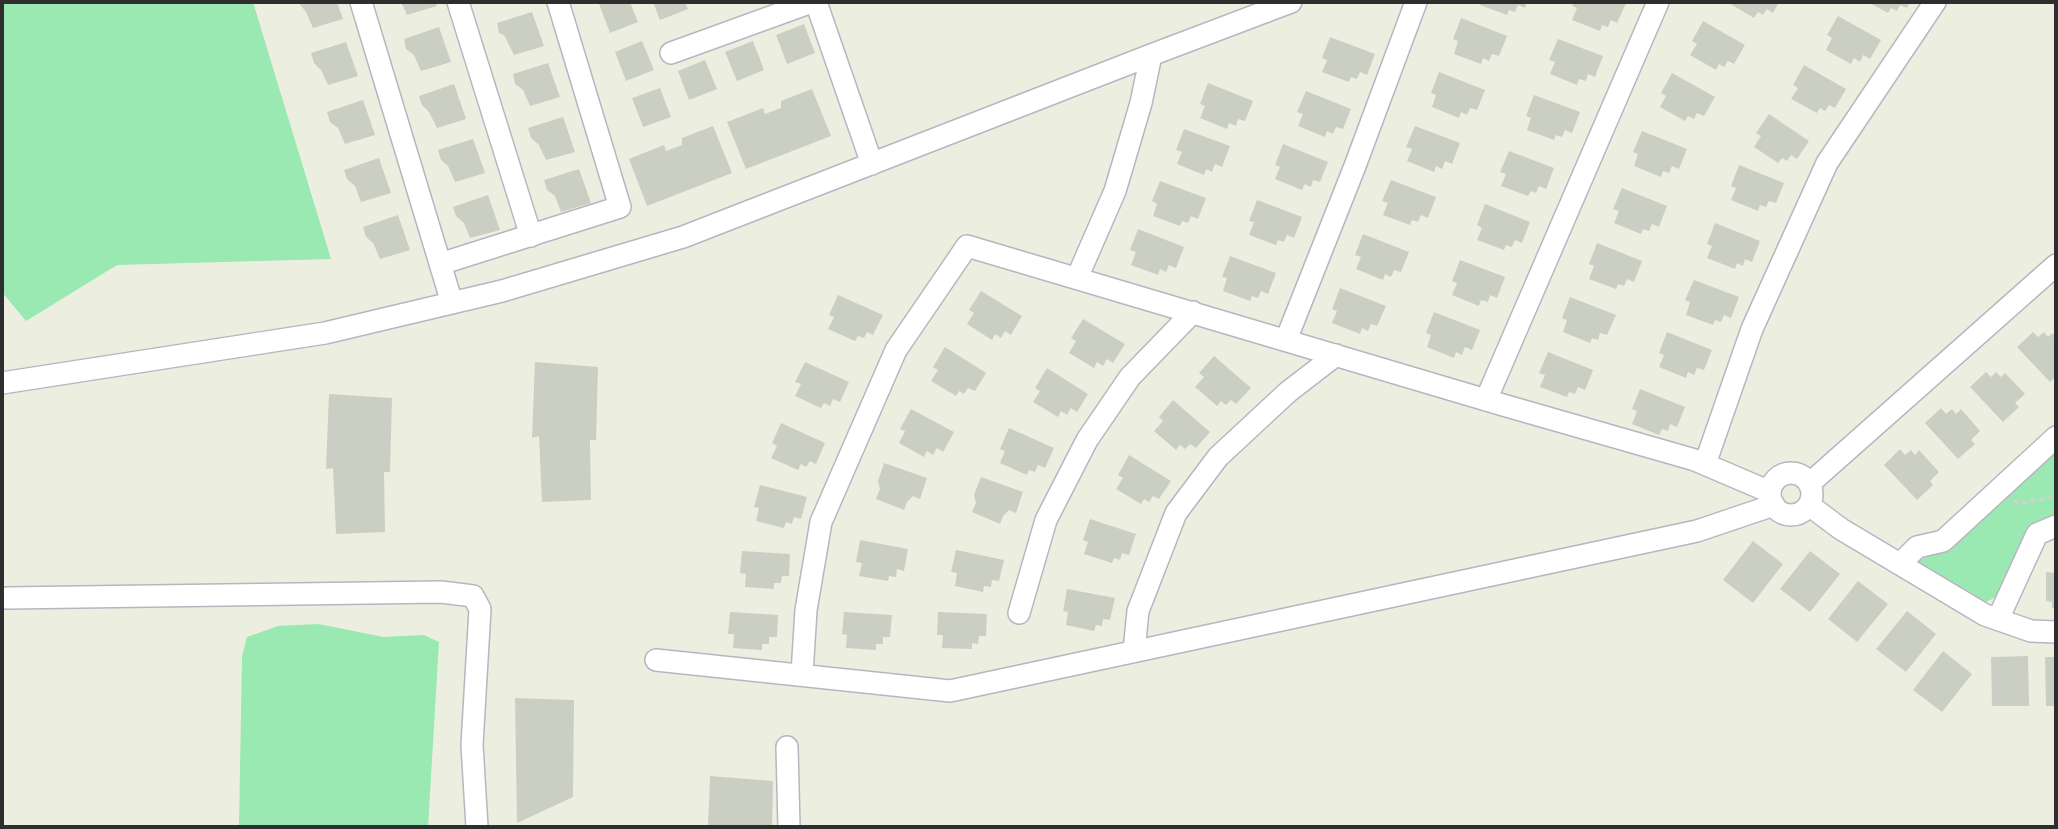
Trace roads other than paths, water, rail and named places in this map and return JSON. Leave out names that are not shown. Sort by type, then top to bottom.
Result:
[{"type":"street","points":[[361,2],[452,303]]},
{"type":"street","points":[[458,2],[531,236]]},
{"type":"street","points":[[440,264],[620,207],[558,2]]},
{"type":"street","points":[[671,52],[814,2],[872,164]]},
{"type":"street","points":[[2,383],[324,333],[502,291],[683,237],[1291,2]]},
{"type":"street","points":[[1286,340],[1416,2]]},
{"type":"street","points":[[1486,400],[1658,2]]},
{"type":"street","points":[[1705,464],[1752,329],[1827,163],[1935,2]]},
{"type":"street","points":[[1077,278],[1115,191],[1151,55]]},
{"type":"street","points":[[802,674],[806,610],[821,522],[896,350],[967,246],[1705,464],[1772,498],[1784,513],[1791,515],[1804,510],[1809,505],[1812,492],[1801,475],[1788,473],[1776,480],[1772,498]]},
{"type":"street","points":[[1809,484],[2056,265]]},
{"type":"street","points":[[1018,613],[1046,520],[1087,440],[1130,377],[1193,312]]},
{"type":"street","points":[[1134,651],[1138,611],[1176,513],[1217,457],[1288,392],[1336,355]]},
{"type":"street","points":[[1900,564],[1917,547],[1943,541],[2056,437]]},
{"type":"street","points":[[656,660],[950,691],[1697,531],[1772,498]]},
{"type":"street","points":[[1809,505],[1841,529],[1985,615],[2031,631],[2056,632]]},
{"type":"street","points":[[1998,619],[2037,534],[2056,526]]},
{"type":"street","points":[[6,598],[441,592],[473,596],[480,609],[472,745],[477,827]]},
{"type":"street","points":[[788,747],[789,827]]}]
